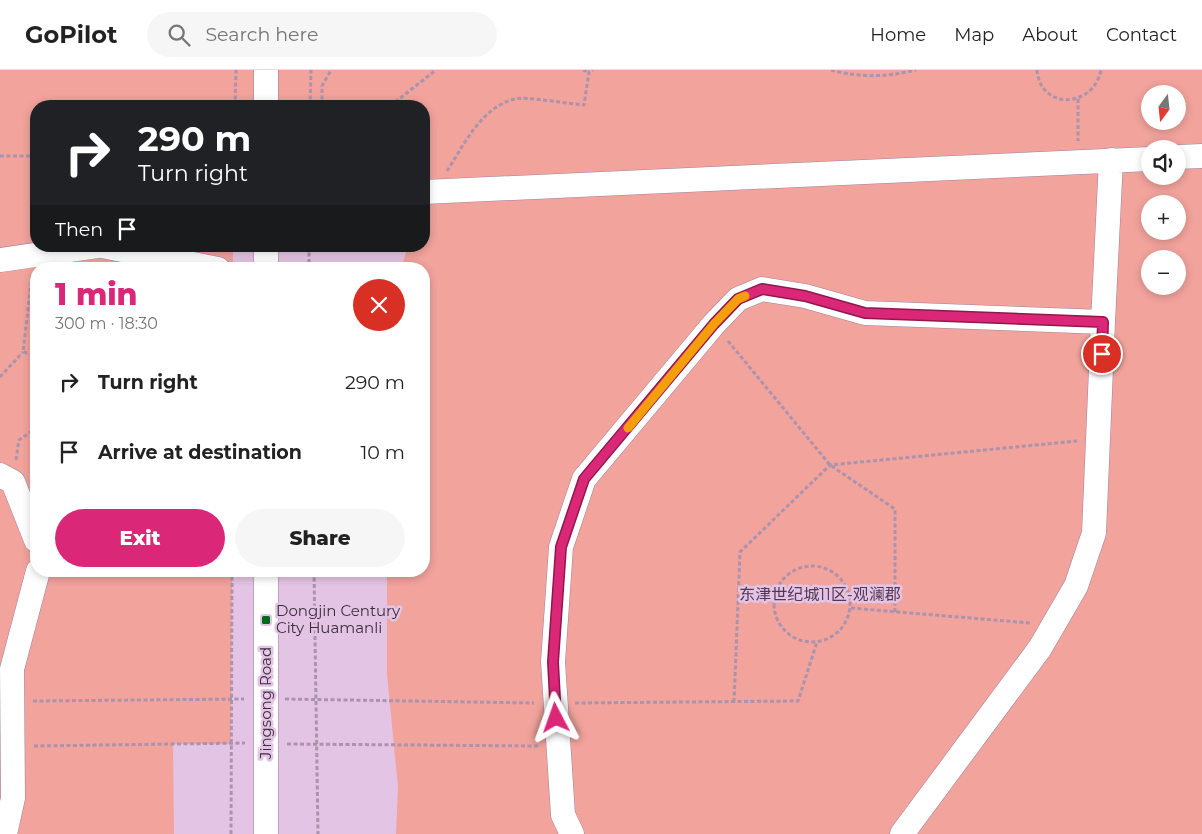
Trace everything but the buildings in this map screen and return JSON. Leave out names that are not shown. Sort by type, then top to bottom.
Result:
[{"type":"street","points":[[266,70],[266,100]]},
{"type":"street","points":[[1186,157],[1202,156]]},
{"type":"street","points":[[430,192],[1141,159]]},
{"type":"street","points":[[902,834],[1040,648],[1076,586],[1094,533],[1111,160]]},
{"type":"street","points":[[0,260],[56,252]]},
{"type":"street","points":[[132,252],[183,262]]},
{"type":"street","points":[[572,834],[563,814],[553,662],[561,547],[584,479],[714,324],[738,299],[762,289],[805,296],[865,313],[1103,322]]},
{"type":"street","points":[[7,479],[30,527]]},
{"type":"street","points":[[4,834],[13,798],[12,669],[36,577]]},
{"type":"street","name":"Jingsong Road","points":[[266,577],[266,834]]},
{"type":"path","points":[[235,100],[236,70]]},
{"type":"path","points":[[310,100],[311,70]]},
{"type":"path","points":[[322,100],[322,86],[331,70]]},
{"type":"path","points":[[398,100],[436,70]]},
{"type":"path","points":[[430,191],[476,125],[494,109],[515,99],[584,105],[591,71],[583,70]]},
{"type":"path","points":[[832,70],[848,74],[890,76],[916,70]]},
{"type":"path","points":[[1037,70],[1042,85],[1049,93],[1058,98],[1078,99],[1094,88],[1101,70]]},
{"type":"path","points":[[1078,99],[1078,162]]},
{"type":"path","points":[[0,158],[30,156]]},
{"type":"path","points":[[34,262],[35,255]]},
{"type":"path","points":[[0,377],[22,352],[30,292]]},
{"type":"path","points":[[714,324],[830,465],[894,509],[895,612]]},
{"type":"path","points":[[22,352],[30,354]]},
{"type":"path","points":[[7,479],[19,440],[30,432]]},
{"type":"path","points":[[734,702],[740,552],[830,465],[1098,439]]},
{"type":"path","points":[[814,566],[826,568],[837,574],[845,584],[850,596],[851,608],[841,630],[826,640],[817,642],[804,641],[792,637],[783,629],[776,618],[774,605],[778,587],[790,573],[801,568],[814,566]]},
{"type":"path","points":[[231,834],[232,577]]},
{"type":"path","points":[[314,577],[318,834]]},
{"type":"path","points":[[851,608],[1054,625]]},
{"type":"path","points":[[12,702],[266,699]]},
{"type":"path","points":[[13,746],[266,743],[558,746]]},
{"type":"shaded area","points":[[0,70],[1202,70],[1202,834],[396,834],[398,787],[387,674],[387,577],[430,577],[430,262],[403,262],[406,252],[430,252],[430,100],[30,100],[30,252],[233,252],[233,262],[30,262],[30,577],[232,577],[231,744],[173,744],[174,834],[0,834]]},
{"type":"slow traffic","points":[[628,428],[714,324],[738,299],[745,296]]},
{"type":"place","name":"Dongjin Century City Huamanli","points":[[266,620]]},
{"type":"district","name":"东津世纪城11区-观澜郡","points":[[820,594]]},
{"type":"route","points":[[556,718],[553,662],[561,547],[584,479],[714,324],[738,299],[762,289],[805,296],[865,313],[1103,322],[1102,354]]}]
